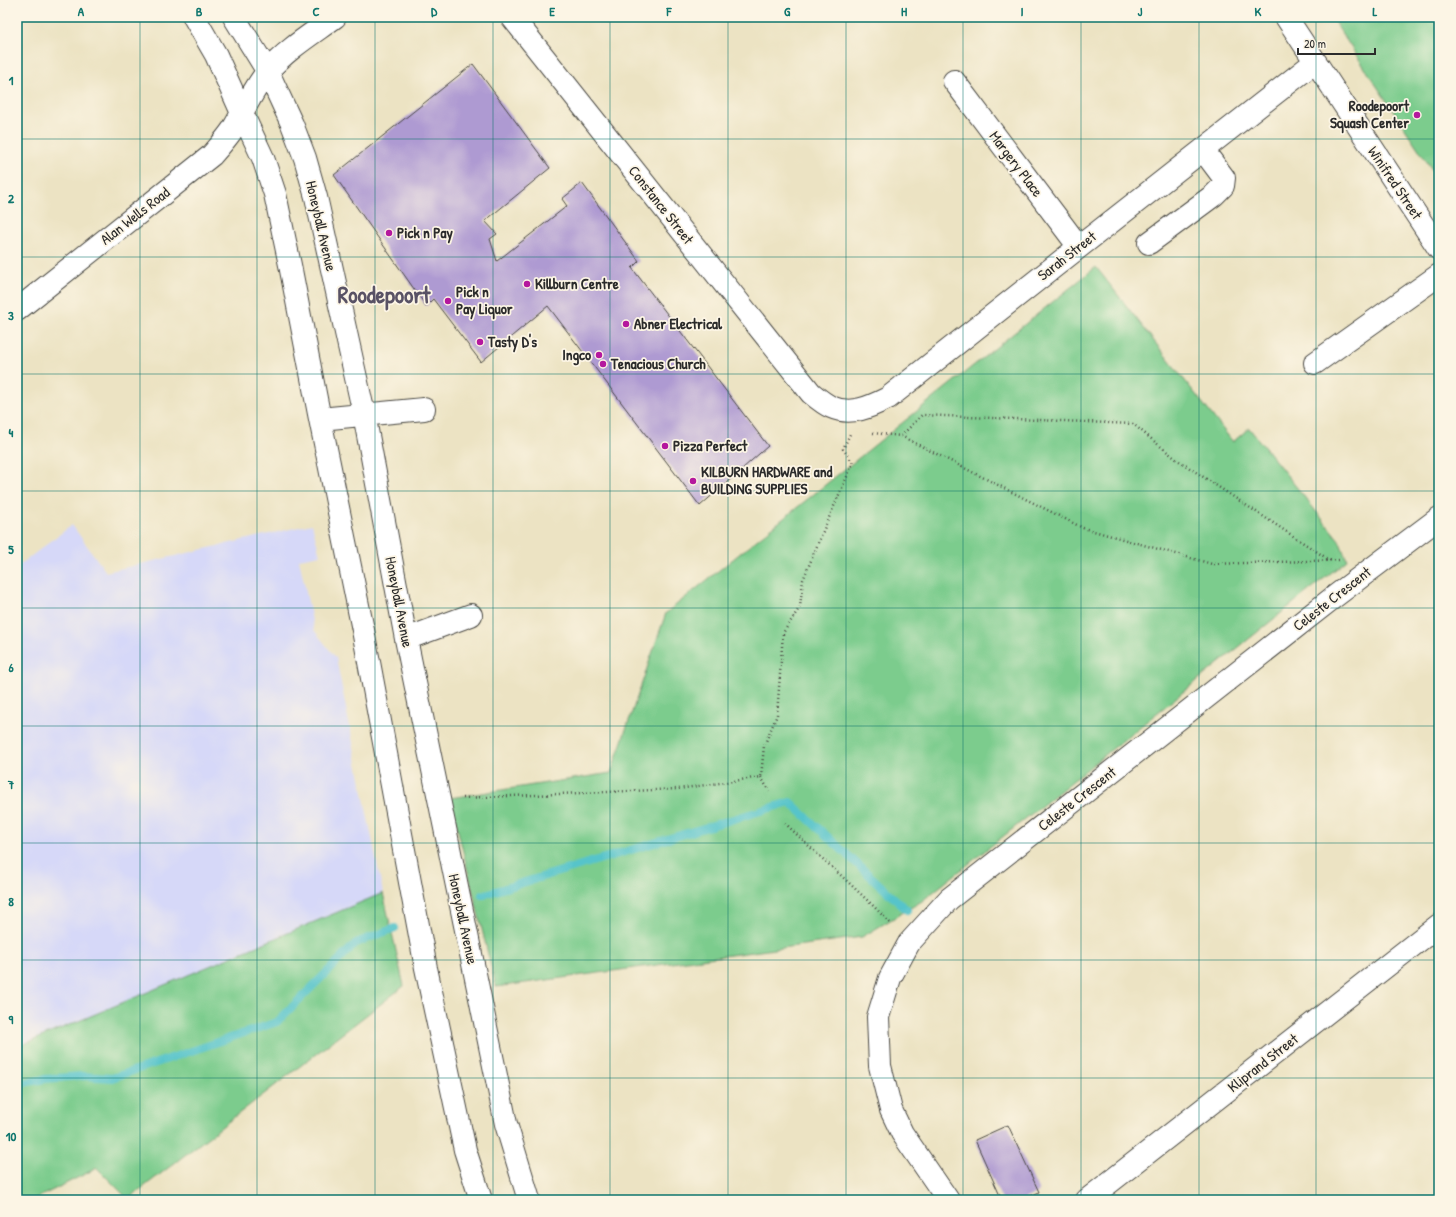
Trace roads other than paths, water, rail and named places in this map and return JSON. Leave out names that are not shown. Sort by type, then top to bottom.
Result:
[{"type":"street","points":[[194,17],[216,56],[242,112],[263,158],[275,194],[363,630],[435,1013],[465,1150],[480,1200]]},
{"type":"street","name":"Honeyball Avenue","points":[[234,17],[268,72],[292,124],[316,197],[364,414],[406,639],[506,1124],[529,1200]]},
{"type":"street","points":[[242,112],[253,92],[268,72],[289,51],[335,17]]},
{"type":"street","name":"Constance Street","points":[[512,17],[810,393]]},
{"type":"street","name":"Winifred Street","points":[[1286,17],[1439,250]]},
{"type":"street","name":"Sarah Street","points":[[810,393],[832,408],[852,411],[870,407],[888,398],[1315,62]]},
{"type":"street","name":"Margery Place","points":[[954,81],[1078,247]]},
{"type":"street","name":"Alan Wells Road","points":[[17,310],[212,155],[225,140],[242,112]]},
{"type":"street","points":[[1149,244],[1214,195],[1223,186],[1224,178],[1203,150]]},
{"type":"street","points":[[1315,363],[1439,275]]},
{"type":"street","points":[[320,419],[424,409]]},
{"type":"street","name":"Celeste Crescent","points":[[948,1200],[921,1163],[902,1133],[891,1110],[880,1066],[878,1017],[890,978],[909,943],[949,899],[1328,602],[1439,518]]},
{"type":"street","points":[[406,639],[470,615]]},
{"type":"street","name":"Kliprand Street","points":[[1087,1200],[1439,925]]},
{"type":"waterway","points":[[482,895],[790,802],[907,910]]},
{"type":"waterway","points":[[17,1084],[45,1079],[82,1076],[112,1078],[277,1022],[356,943],[395,928]]},
{"type":"place","name":"Roodepoort Squash Center","points":[[1417,115]]},
{"type":"place","name":"Pick n Pay","points":[[389,233]]},
{"type":"place","name":"Killburn Centre","points":[[527,284]]},
{"type":"place","name":"Pick n Pay Liquor","points":[[448,301]]},
{"type":"place","name":"Abner Electrical","points":[[626,324]]},
{"type":"place","name":"Tasty D's","points":[[480,342]]},
{"type":"place","name":"Ingco","points":[[599,355]]},
{"type":"place","name":"Tenacious Church","points":[[603,364]]},
{"type":"place","name":"Pizza Perfect","points":[[665,446]]},
{"type":"place","name":"KILBURN HARDWARE and BUILDING SUPPLIES","points":[[693,481]]},
{"type":"district","name":"Roodepoort","points":[[384,295]]}]
